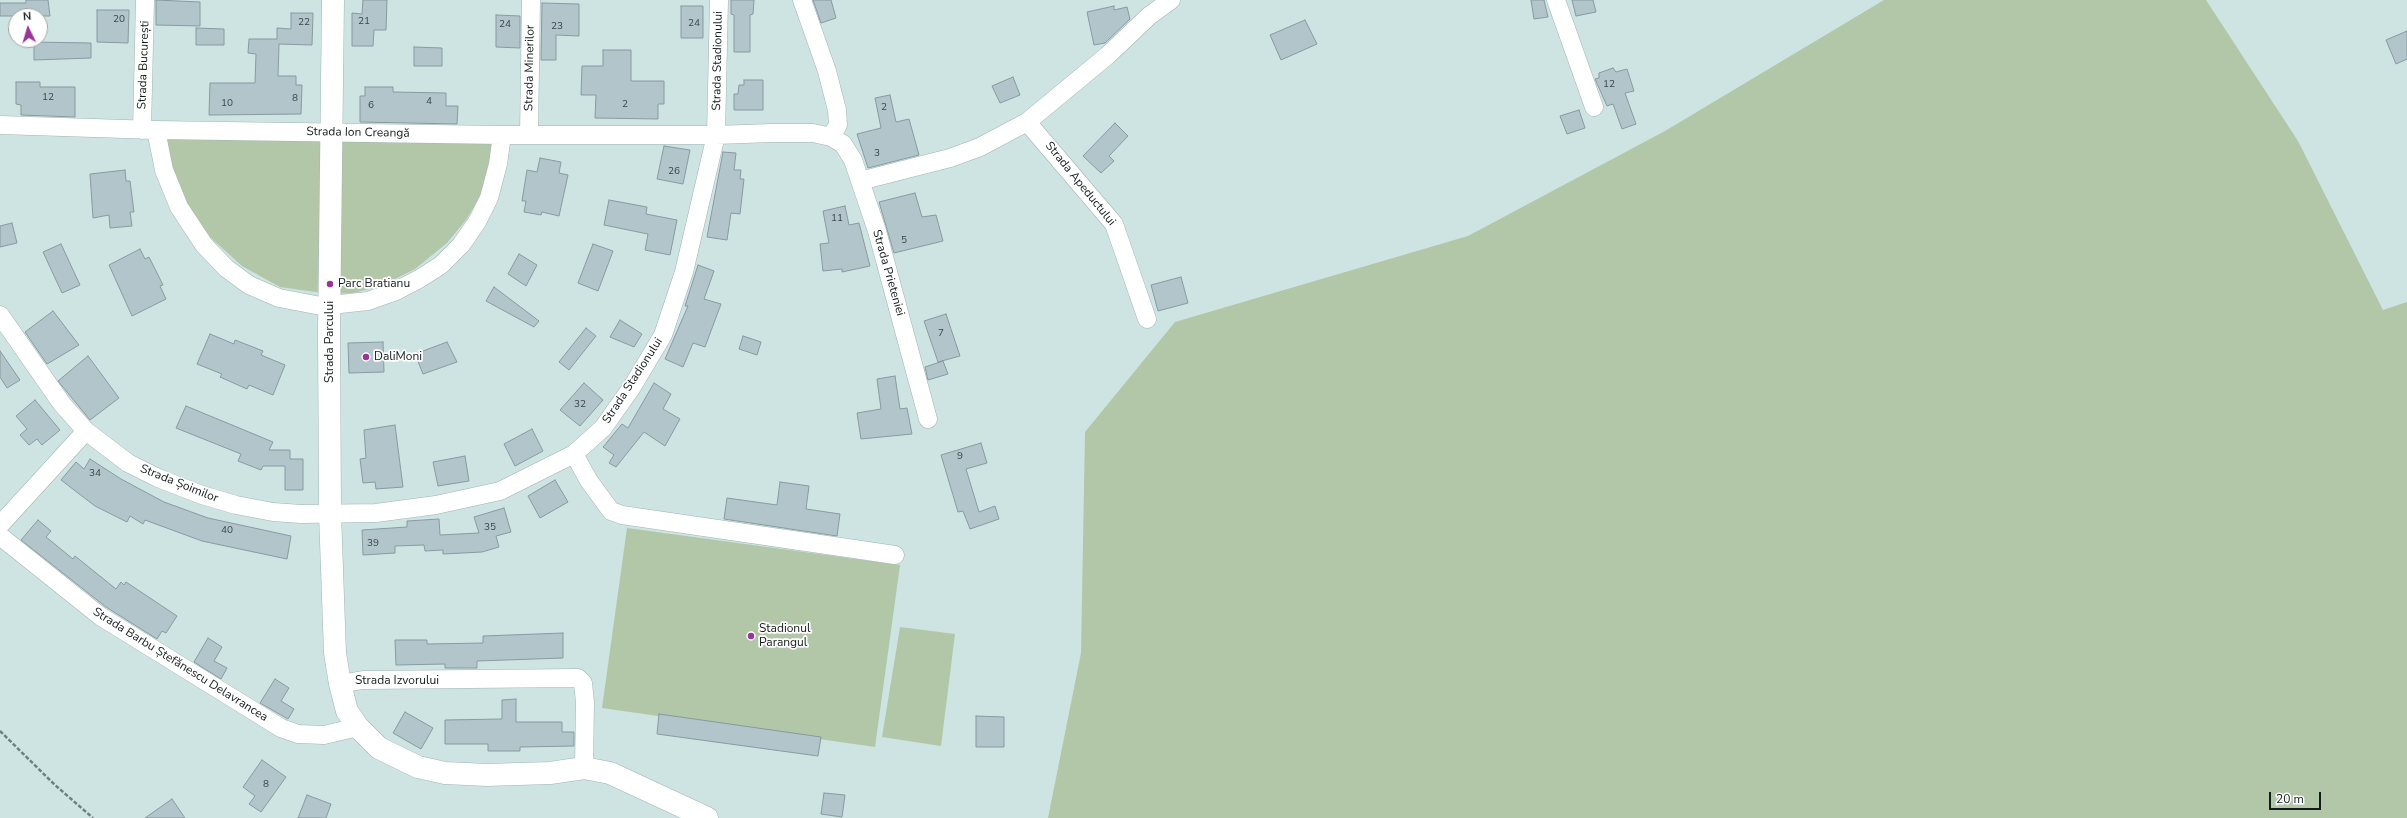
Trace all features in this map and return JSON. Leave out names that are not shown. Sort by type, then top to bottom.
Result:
[{"type":"main road","name":"Strada Parcului","points":[[333,0],[330,306],[330,513],[333,617],[340,684]]},
{"type":"main road","name":"Strada Izvorului","points":[[340,684],[347,711],[358,728],[379,748],[399,760],[418,767],[445,773],[550,774],[584,768],[610,773],[707,818]]},
{"type":"street","name":"Strada București","points":[[145,0],[149,130],[179,207],[204,246],[226,268],[249,285],[278,298],[310,305],[330,306],[368,301],[396,291],[420,279],[441,265],[465,240],[477,222],[489,198],[498,164],[502,135]]},
{"type":"street","name":"Strada Minerilor","points":[[529,135],[532,0]]},
{"type":"street","name":"Strada Stadionului","points":[[330,513],[376,513],[406,509],[500,491],[574,454],[603,428],[632,387],[663,335],[684,272],[716,135],[719,0]]},
{"type":"street","points":[[802,0],[827,71],[837,110],[838,125],[831,137]]},
{"type":"street","points":[[860,181],[950,158],[980,147],[1027,122],[1108,55],[1149,16],[1171,0]]},
{"type":"street","points":[[1556,0],[1594,106]]},
{"type":"street","name":"Strada Apeductului","points":[[1027,122],[1114,224],[1147,319]]},
{"type":"street","name":"Strada Ion Creangă","points":[[0,125],[149,130],[332,133],[716,135]]},
{"type":"street","name":"Strada Prieteniei","points":[[716,135],[813,133],[831,137],[843,144],[853,160],[877,232],[928,418]]},
{"type":"street","name":"Strada Șoimilor","points":[[0,315],[62,404],[86,431],[128,462],[158,478],[202,495],[236,505],[273,512],[330,513]]},
{"type":"street","points":[[0,525],[86,431]]},
{"type":"street","points":[[574,454],[589,481],[611,511],[622,515],[895,555]]},
{"type":"street","name":"Strada Barbu Ștefănescu Delavrancea","points":[[0,536],[100,616],[281,728],[298,734],[324,735],[358,728]]},
{"type":"street","name":"Strada Izvorului","points":[[340,684],[363,680],[578,678],[583,683],[585,702],[584,768]]},
{"type":"path","points":[[0,731],[55,785],[93,818]]},
{"type":"green space","points":[[1884,0],[2206,0],[2298,141],[2383,310],[2407,302],[2407,818],[1048,818],[1081,653],[1085,432],[1175,322],[1468,236],[1665,131]]},
{"type":"green space","points":[[165,138],[493,142],[483,192],[466,220],[447,243],[415,269],[381,286],[353,293],[330,294],[280,287],[242,266],[211,238],[187,204],[174,175]]},
{"type":"green space","name":"Stadionul Parangul","points":[[627,528],[900,565],[875,747],[602,708]]},
{"type":"green space","points":[[900,627],[955,634],[941,746],[882,737]]},
{"type":"building","points":[[26,0],[48,0],[50,16],[48,16],[48,8],[8,8],[8,16],[0,16],[0,3],[26,3]]},
{"type":"building","points":[[156,0],[200,2],[200,26],[156,25]]},
{"type":"building","points":[[363,0],[387,0],[386,30],[374,30],[373,46],[352,46],[352,13],[362,14]]},
{"type":"building","points":[[731,0],[754,0],[753,14],[750,15],[750,52],[734,52],[734,15],[731,14]]},
{"type":"building","points":[[813,0],[831,0],[836,18],[821,23]]},
{"type":"building","points":[[1531,0],[1544,0],[1548,17],[1534,19]]},
{"type":"building","points":[[1572,0],[1593,0],[1596,12],[1576,16]]},
{"type":"building","points":[[542,3],[579,4],[579,36],[556,35],[556,60],[541,60]]},
{"type":"building","points":[[681,6],[703,6],[703,38],[681,38]]},
{"type":"building","points":[[1114,6],[1114,10],[1127,7],[1130,19],[1105,43],[1094,45],[1087,12]]},
{"type":"building","points":[[97,10],[129,10],[128,43],[97,42]]},
{"type":"building","points":[[291,13],[313,13],[312,45],[279,44],[278,76],[296,76],[296,85],[302,85],[301,114],[209,115],[210,83],[255,83],[256,54],[248,53],[249,39],[277,39],[277,28],[291,29]]},
{"type":"building","points":[[496,15],[520,16],[520,48],[496,47]]},
{"type":"building","points":[[1305,20],[1317,44],[1281,60],[1270,35]]},
{"type":"building","points":[[196,28],[224,29],[224,45],[196,45]]},
{"type":"building","points":[[2407,31],[2407,59],[2396,64],[2386,40]]},
{"type":"building","points":[[48,42],[91,43],[91,58],[34,60],[34,48],[48,48]]},
{"type":"building","points":[[414,47],[442,48],[442,66],[414,66]]},
{"type":"building","points":[[603,50],[631,50],[631,81],[664,81],[664,104],[658,104],[658,119],[595,118],[596,95],[581,95],[582,66],[603,66]]},
{"type":"building","points":[[1613,68],[1616,72],[1627,69],[1634,91],[1625,93],[1636,124],[1622,129],[1613,104],[1607,106],[1595,79],[1599,78],[1599,73]]},
{"type":"building","points":[[1013,77],[1020,95],[1000,103],[992,86]]},
{"type":"building","points":[[744,80],[763,80],[763,110],[734,110],[734,94],[738,94],[739,85],[744,85]]},
{"type":"building","points":[[16,82],[40,82],[40,87],[75,87],[75,117],[21,115],[21,105],[16,104]]},
{"type":"building","points":[[365,87],[393,87],[393,92],[446,93],[446,106],[458,106],[457,124],[360,122],[360,96],[365,96]]},
{"type":"building","points":[[890,95],[896,122],[909,119],[919,155],[868,168],[857,134],[881,128],[875,98]]},
{"type":"building","points":[[1579,110],[1585,128],[1567,134],[1560,116]]},
{"type":"building","points":[[1115,123],[1128,136],[1109,156],[1114,161],[1101,173],[1083,156]]},
{"type":"building","points":[[664,146],[690,150],[683,184],[657,179]]},
{"type":"building","points":[[723,152],[736,153],[734,170],[741,170],[740,179],[744,179],[740,214],[731,213],[727,240],[707,237]]},
{"type":"building","points":[[540,158],[561,162],[559,173],[568,175],[559,216],[542,212],[541,215],[524,212],[526,201],[522,201],[527,170],[537,172]]},
{"type":"building","points":[[125,170],[126,181],[130,181],[134,212],[130,212],[132,226],[110,228],[109,215],[93,218],[90,174]]},
{"type":"building","points":[[915,193],[922,217],[936,215],[943,241],[894,253],[879,202]]},
{"type":"building","points":[[609,200],[647,207],[646,214],[677,220],[670,255],[645,250],[648,234],[604,225]]},
{"type":"building","points":[[845,206],[849,225],[859,223],[870,266],[842,272],[842,269],[823,271],[820,244],[829,243],[823,211]]},
{"type":"building","points":[[12,223],[17,243],[0,247],[0,226]]},
{"type":"building","points":[[61,244],[80,285],[62,293],[43,252]]},
{"type":"building","points":[[593,244],[613,251],[598,291],[578,283]]},
{"type":"building","points":[[140,249],[145,259],[149,257],[163,285],[160,286],[166,299],[132,316],[109,265]]},
{"type":"building","points":[[519,254],[537,265],[526,286],[508,274]]},
{"type":"building","points":[[698,265],[714,271],[704,299],[721,304],[705,347],[693,343],[683,367],[665,359],[688,306],[685,306]]},
{"type":"building","points":[[1181,277],[1188,303],[1158,311],[1151,285]]},
{"type":"building","points":[[494,287],[539,321],[534,327],[486,301]]},
{"type":"building","points":[[53,311],[79,345],[47,364],[25,332]]},
{"type":"building","points":[[946,314],[960,356],[938,362],[924,321]]},
{"type":"building","points":[[620,320],[642,334],[634,347],[610,337]]},
{"type":"building","points":[[586,328],[596,336],[569,370],[559,362]]},
{"type":"building","points":[[210,334],[234,344],[235,340],[263,351],[261,355],[285,365],[273,395],[249,385],[247,389],[220,377],[222,374],[197,364]]},
{"type":"building","points":[[743,336],[761,342],[757,355],[739,349]]},
{"type":"building","name":"DaliMoni","points":[[383,342],[384,372],[349,373],[348,343]]},
{"type":"building","points":[[447,342],[457,362],[423,374],[415,354]]},
{"type":"building","points":[[0,351],[20,380],[7,388],[0,377]]},
{"type":"building","points":[[88,356],[119,398],[90,420],[58,381]]},
{"type":"building","points":[[943,361],[948,374],[928,380],[925,367]]},
{"type":"building","points":[[895,376],[900,409],[907,408],[912,434],[861,439],[857,413],[881,409],[877,379]]},
{"type":"building","points":[[584,383],[603,400],[580,426],[560,410]]},
{"type":"building","points":[[654,383],[671,394],[663,409],[680,419],[665,446],[644,432],[616,467],[609,463],[614,455],[603,447],[622,424],[628,428]]},
{"type":"building","points":[[35,400],[60,430],[42,445],[37,439],[29,445],[20,435],[27,429],[16,416]]},
{"type":"building","points":[[186,406],[273,442],[269,450],[290,450],[290,459],[303,459],[303,490],[285,490],[285,466],[263,466],[261,470],[238,461],[241,454],[176,428]]},
{"type":"building","points":[[395,425],[403,487],[376,489],[375,482],[363,483],[360,459],[366,458],[364,430]]},
{"type":"building","points":[[532,429],[543,451],[515,466],[504,444]]},
{"type":"building","points":[[981,443],[987,463],[966,469],[979,512],[995,506],[999,519],[970,529],[963,511],[958,512],[941,455]]},
{"type":"building","points":[[465,456],[469,481],[438,486],[433,462]]},
{"type":"building","points":[[90,459],[121,479],[164,502],[208,518],[291,536],[287,559],[202,541],[145,520],[143,524],[130,516],[127,522],[95,506],[61,480],[76,462],[84,469]]},
{"type":"building","points":[[555,480],[568,502],[540,518],[528,496]]},
{"type":"building","points":[[780,482],[809,486],[806,509],[840,514],[837,536],[724,519],[727,498],[777,505]]},
{"type":"building","points":[[504,508],[511,532],[496,536],[499,547],[482,552],[443,554],[443,550],[425,551],[424,545],[395,546],[395,553],[363,555],[362,530],[407,527],[407,521],[439,519],[440,535],[479,533],[474,517]]},
{"type":"building","points":[[38,520],[51,531],[46,537],[73,559],[75,556],[116,589],[121,582],[124,585],[126,582],[177,616],[166,633],[162,631],[157,639],[106,607],[21,540]]},
{"type":"building","points":[[563,633],[563,658],[477,661],[477,668],[445,668],[445,664],[396,665],[395,640],[427,640],[427,644],[483,643],[483,636]]},
{"type":"building","points":[[208,638],[222,647],[214,661],[227,668],[221,679],[194,662]]},
{"type":"building","points":[[275,679],[289,688],[281,701],[294,709],[288,719],[260,703]]},
{"type":"building","points":[[516,699],[516,722],[562,722],[562,732],[574,732],[574,746],[520,747],[520,751],[488,751],[488,744],[445,744],[445,720],[502,719],[502,700]]},
{"type":"building","points":[[405,712],[433,728],[421,749],[393,733]]},
{"type":"building","points":[[659,714],[821,737],[818,756],[657,734]]},
{"type":"building","points":[[976,716],[1004,717],[1004,747],[976,747]]},
{"type":"building","points":[[262,760],[286,777],[261,812],[249,804],[255,796],[243,787]]},
{"type":"building","points":[[824,793],[845,795],[842,817],[821,814]]},
{"type":"building","points":[[307,795],[331,804],[326,818],[298,818]]},
{"type":"building","points":[[172,799],[185,818],[145,818]]},
{"type":"place","name":"Parc Bratianu","points":[[330,284]]},
{"type":"place","name":"DaliMoni","points":[[366,357]]},
{"type":"place","name":"Stadionul Parangul","points":[[751,636]]}]
